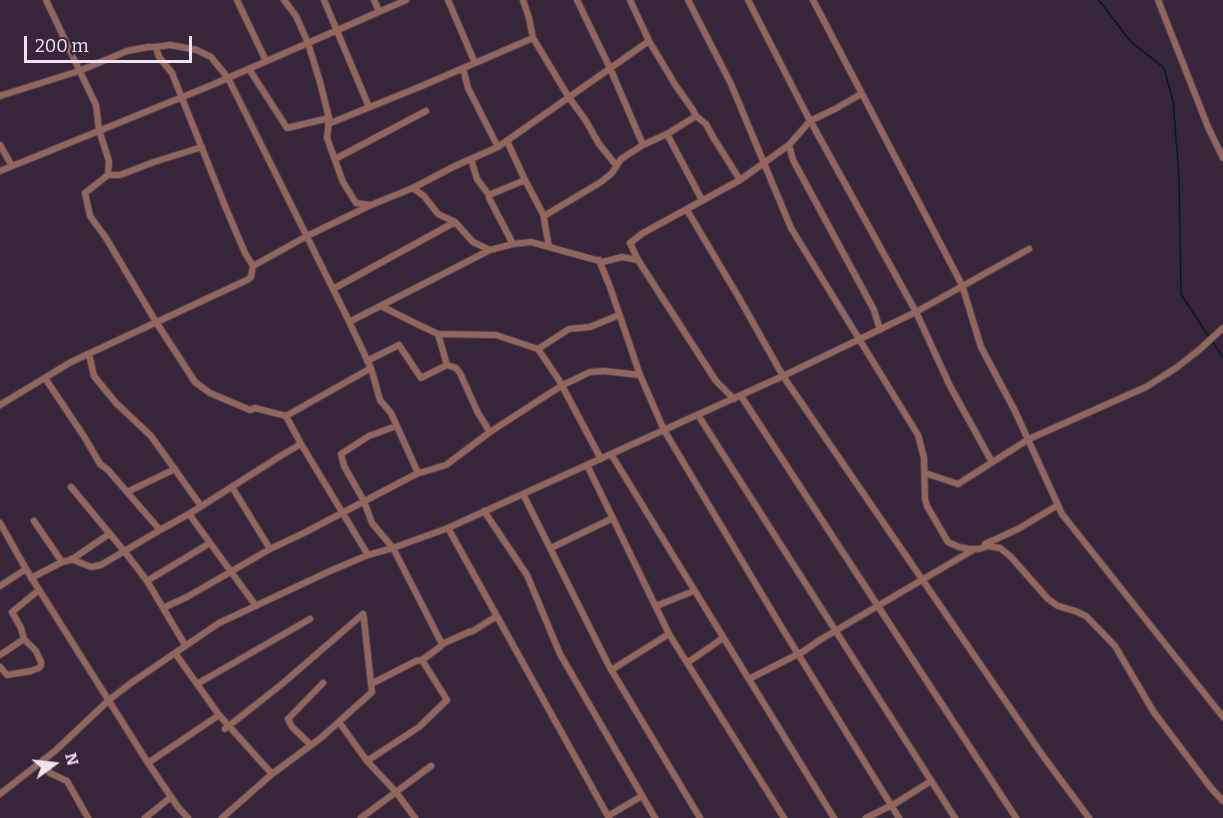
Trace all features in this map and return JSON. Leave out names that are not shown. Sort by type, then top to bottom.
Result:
[{"type":"street","points":[[46,0],[96,105],[99,130],[109,161],[108,175]]},
{"type":"street","points":[[237,0],[266,61]]},
{"type":"street","points":[[284,0],[296,16],[308,43],[329,121],[327,138],[344,182],[356,202],[371,205]]},
{"type":"street","points":[[324,0],[369,107]]},
{"type":"street","points":[[374,0],[378,11]]},
{"type":"street","points":[[0,171],[183,97],[406,0]]},
{"type":"street","points":[[448,0],[475,63]]},
{"type":"street","points":[[523,0],[533,38],[599,144],[616,165]]},
{"type":"street","points":[[577,0],[610,68],[643,145]]},
{"type":"street","points":[[630,0],[676,86],[696,116],[706,124],[740,180]]},
{"type":"street","points":[[688,0],[730,84],[791,228],[914,428],[923,451],[927,506],[948,542],[959,547],[974,549],[988,546],[1005,550],[1047,600],[1086,616],[1115,646],[1153,711],[1210,788],[1223,801]]},
{"type":"street","points":[[748,0],[810,121],[916,312],[950,386],[992,462]]},
{"type":"street","points":[[813,0],[962,285],[981,347],[1029,439],[1062,514],[1223,717]]},
{"type":"street","points":[[1158,0],[1208,127],[1223,158]]},
{"type":"street","points":[[249,69],[287,128],[329,121],[369,107],[533,38]]},
{"type":"street","points":[[253,266],[307,236],[498,147],[650,41]]},
{"type":"street","points":[[0,96],[79,71],[127,51],[147,47],[170,45],[198,50],[211,57],[228,78],[350,322],[370,368],[380,400],[391,413],[418,473]]},
{"type":"street","points":[[0,395],[2,404],[71,362],[251,277],[253,266],[245,253],[183,97],[172,73],[159,57],[156,47]]},
{"type":"street","points":[[463,68],[468,88],[498,147]]},
{"type":"street","points":[[734,399],[716,381],[638,260],[630,243],[643,233],[740,180],[789,145],[810,121],[861,94]]},
{"type":"street","points":[[335,159],[426,111]]},
{"type":"street","points":[[544,216],[601,182],[612,173],[621,159],[696,116]]},
{"type":"street","points":[[667,134],[702,200]]},
{"type":"street","points":[[507,141],[544,216],[549,247]]},
{"type":"street","points":[[0,145],[12,166]]},
{"type":"street","points":[[789,145],[793,159],[874,310],[880,330]]},
{"type":"street","points":[[202,147],[120,175],[108,175],[85,192],[90,216],[195,382],[210,393],[250,410],[255,408],[286,416],[370,368]]},
{"type":"street","points":[[471,159],[477,179],[489,195],[513,244]]},
{"type":"street","points":[[489,195],[525,180]]},
{"type":"street","points":[[413,188],[424,196],[438,214],[455,222],[472,242],[490,250]]},
{"type":"street","points":[[687,210],[783,376],[1043,756],[1089,818]]},
{"type":"street","points":[[333,289],[455,222]]},
{"type":"street","points":[[350,322],[490,250],[513,244],[531,242],[603,261],[622,257],[638,260]]},
{"type":"street","points":[[0,781],[3,792],[55,751],[130,683],[219,623],[368,555],[448,528],[741,396],[916,312],[1029,249]]},
{"type":"street","points":[[599,260],[640,375],[664,430],[899,818]]},
{"type":"street","points":[[381,306],[438,334],[496,336],[538,349],[559,380],[601,459]]},
{"type":"street","points":[[538,349],[569,329],[590,327],[619,315]]},
{"type":"street","points":[[925,473],[958,484],[1029,439],[1146,387],[1176,368],[1223,328]]},
{"type":"street","points":[[438,334],[447,365]]},
{"type":"street","points":[[367,361],[399,345],[421,378],[447,365],[456,368],[490,432]]},
{"type":"street","points":[[88,354],[94,376],[116,403],[151,436],[201,506]]},
{"type":"street","points":[[163,608],[188,597],[270,549],[418,473],[446,465],[490,432],[561,386],[590,372],[604,371],[640,375]]},
{"type":"street","points":[[45,378],[100,464],[108,470],[160,530]]},
{"type":"street","points":[[741,396],[1016,818]]},
{"type":"street","points":[[698,415],[955,818]]},
{"type":"street","points":[[286,416],[368,555]]},
{"type":"street","points":[[396,426],[369,436],[341,454],[372,523],[393,548],[442,644]]},
{"type":"street","points":[[71,559],[91,567],[101,566],[301,444]]},
{"type":"street","points":[[611,454],[834,818]]},
{"type":"street","points":[[587,465],[669,634],[784,818]]},
{"type":"street","points":[[128,492],[175,469]]},
{"type":"street","points":[[71,487],[147,581],[186,645]]},
{"type":"street","points":[[231,487],[270,549]]},
{"type":"street","points":[[523,494],[611,670],[699,818]]},
{"type":"street","points":[[749,679],[798,654],[974,549],[1018,529],[1058,505]]},
{"type":"street","points":[[484,512],[527,575],[560,654],[655,818]]},
{"type":"street","points":[[189,514],[255,606]]},
{"type":"street","points":[[550,548],[613,518]]},
{"type":"street","points":[[34,521],[62,562]]},
{"type":"street","points":[[0,523],[26,570],[148,763],[188,818]]},
{"type":"street","points":[[448,528],[609,817],[642,796]]},
{"type":"street","points":[[32,578],[71,559],[109,534]]},
{"type":"street","points":[[147,581],[210,543]]},
{"type":"street","points":[[0,586],[26,570]]},
{"type":"street","points":[[0,667],[7,675],[39,668],[41,662],[36,651],[24,639],[12,612],[39,590]]},
{"type":"street","points":[[656,606],[694,591]]},
{"type":"street","points":[[222,818],[372,692],[363,614],[282,684],[227,727]]},
{"type":"street","points":[[371,684],[422,660],[442,644],[473,631],[497,616]]},
{"type":"street","points":[[197,684],[310,619]]},
{"type":"street","points":[[611,670],[669,634]]},
{"type":"street","points":[[687,663],[723,638]]},
{"type":"street","points":[[0,655],[24,639]]},
{"type":"street","points":[[175,653],[227,727],[272,774]]},
{"type":"street","points":[[367,760],[419,727],[447,700],[422,660]]},
{"type":"street","points":[[311,745],[292,727],[288,719],[323,683]]},
{"type":"street","points":[[148,763],[219,715]]},
{"type":"street","points":[[339,722],[415,818]]},
{"type":"street","points":[[42,761],[50,773],[67,781],[88,818]]},
{"type":"street","points":[[362,818],[431,766]]},
{"type":"street","points":[[866,818],[931,781]]},
{"type":"street","points":[[145,818],[171,797]]},
{"type":"waterway","points":[[1099,0],[1130,41],[1164,68],[1173,101],[1179,177],[1181,294],[1209,337]]},
{"type":"waterway","points":[[1212,341],[1223,357]]}]
